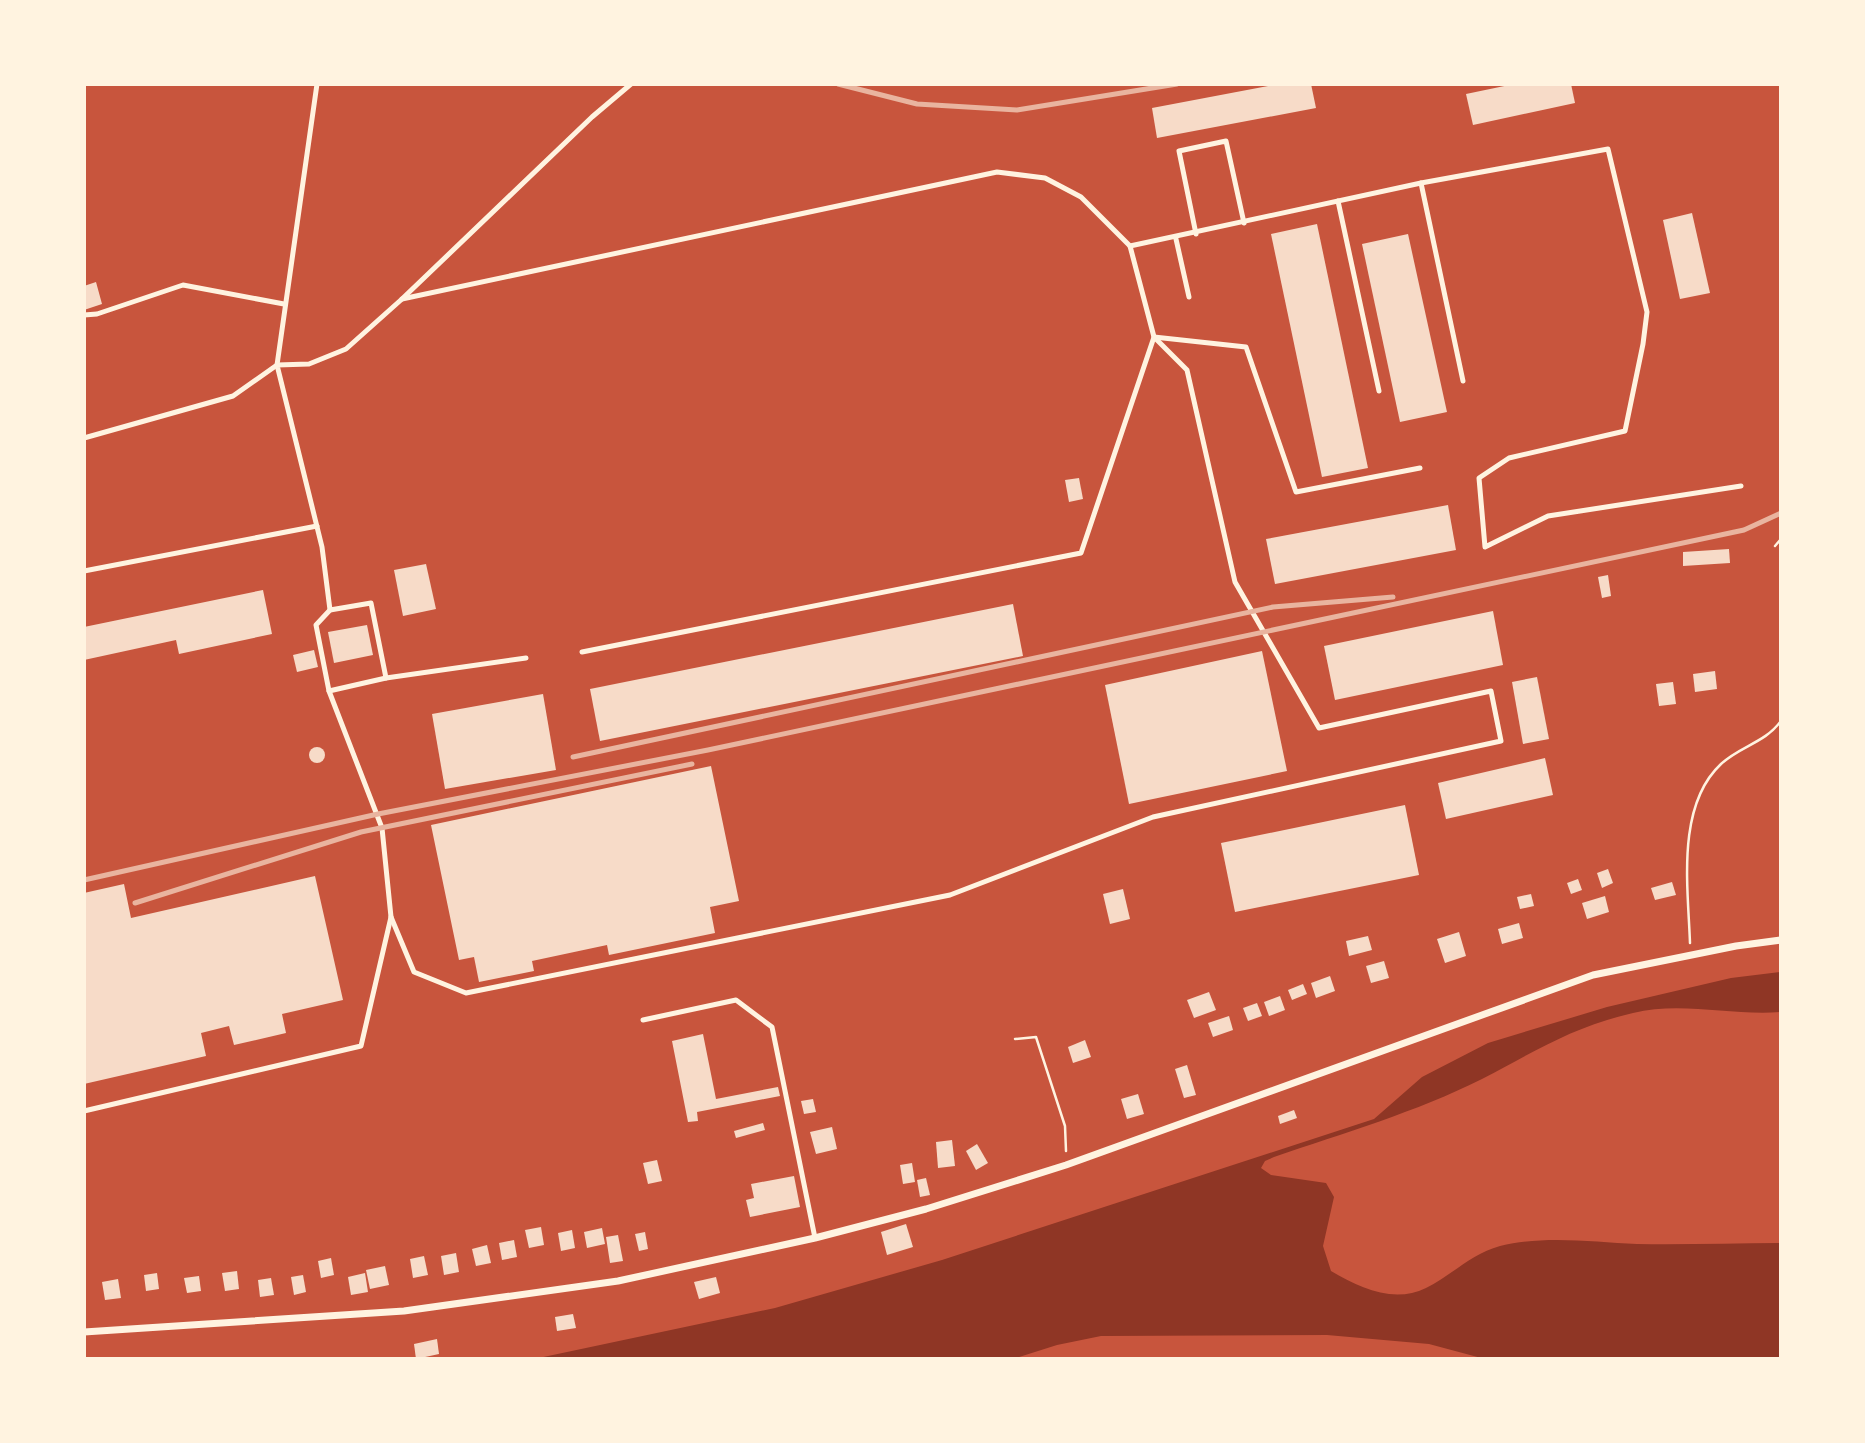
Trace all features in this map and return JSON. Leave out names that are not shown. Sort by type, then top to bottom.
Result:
[{"type":"street","points":[[84,1332],[404,1311],[618,1281],[816,1238],[926,1209],[1066,1165],[1593,975],[1781,940]]},
{"type":"lane","points":[[317,84],[277,365],[317,526],[330,610]]},
{"type":"lane","points":[[84,438],[233,396],[277,365],[309,364],[346,349],[592,117],[631,84]]},
{"type":"lane","points":[[1196,234],[1179,151],[1226,141],[1244,223]]},
{"type":"lane","points":[[1130,246],[1176,239],[1421,183],[1608,149],[1647,312],[1625,431],[1509,458],[1479,478],[1485,547],[1548,516],[1741,486]]},
{"type":"lane","points":[[386,678],[371,603],[330,610],[316,625],[329,691],[380,821],[391,918],[414,972],[466,993],[950,895],[1153,817],[1501,741],[1491,691],[1319,727],[1235,582],[1187,370],[1154,337],[1130,246],[1081,197],[1045,178],[997,172],[402,299]]},
{"type":"lane","points":[[1421,183],[1463,381]]},
{"type":"lane","points":[[1338,201],[1379,391]]},
{"type":"lane","points":[[1176,239],[1189,297]]},
{"type":"lane","points":[[84,315],[97,314],[183,285],[284,304]]},
{"type":"lane","points":[[1154,337],[1246,347],[1296,492],[1420,468]]},
{"type":"lane","points":[[582,652],[1081,553],[1154,337]]},
{"type":"lane","points":[[84,571],[317,526]]},
{"type":"lane","points":[[329,691],[386,678],[526,658]]},
{"type":"lane","points":[[84,1111],[361,1046],[391,918]]},
{"type":"lane","points":[[643,1020],[736,1000],[772,1027],[816,1238]]},
{"type":"path","points":[[1775,545],[1781,539]]},
{"type":"path","points":[[1690,955],[1690,836],[1699,795],[1714,770],[1733,753],[1770,735],[1781,721]]},
{"type":"path","points":[[1015,1039],[1036,1037],[1065,1126],[1066,1165]]},
{"type":"shaded area","points":[[1781,972],[1781,1012],[1669,1008],[1633,1013],[1591,1025],[1432,1102],[1274,1157],[1265,1161],[1261,1168],[1271,1175],[1326,1183],[1334,1197],[1323,1246],[1331,1271],[1365,1288],[1390,1294],[1414,1293],[1480,1254],[1517,1243],[1568,1240],[1637,1244],[1781,1243],[1781,1359],[1485,1359],[1429,1344],[1327,1335],[1101,1336],[1057,1345],[1013,1359],[534,1359],[775,1308],[942,1260],[1374,1119],[1422,1077],[1488,1043],[1607,1007],[1731,978]]},
{"type":"building","points":[[1279,84],[1311,84],[1316,108],[1157,138],[1152,108]]},
{"type":"building","points":[[1514,84],[1571,84],[1575,103],[1473,125],[1466,94]]},
{"type":"building","points":[[1692,213],[1710,293],[1680,299],[1663,220]]},
{"type":"building","points":[[1317,224],[1368,468],[1322,477],[1271,234]]},
{"type":"building","points":[[1408,234],[1447,412],[1400,422],[1362,244]]},
{"type":"building","points":[[96,282],[102,304],[84,310],[84,286]]},
{"type":"building","points":[[1079,478],[1083,499],[1069,502],[1065,480]]},
{"type":"building","points":[[1448,505],[1456,550],[1275,584],[1266,539]]},
{"type":"building","points":[[1729,549],[1730,563],[1683,566],[1683,552]]},
{"type":"building","points":[[426,564],[436,609],[403,616],[394,570]]},
{"type":"building","points":[[1608,575],[1611,596],[1602,598],[1598,577]]},
{"type":"building","points":[[263,590],[272,634],[179,654],[176,640],[84,660],[84,627]]},
{"type":"building","points":[[1013,604],[1023,656],[600,741],[590,689]]},
{"type":"building","points":[[1493,611],[1503,665],[1335,700],[1324,646]]},
{"type":"building","points":[[367,625],[373,655],[334,663],[328,632]]},
{"type":"building","points":[[314,650],[318,667],[297,672],[293,655]]},
{"type":"building","points":[[1262,651],[1287,771],[1129,804],[1105,685]]},
{"type":"building","points":[[1715,671],[1717,689],[1695,692],[1693,674]]},
{"type":"building","points":[[1537,677],[1549,739],[1523,744],[1512,682]]},
{"type":"building","points":[[1673,682],[1676,704],[1659,706],[1656,684]]},
{"type":"building","points":[[543,694],[556,770],[445,789],[432,714]]},
{"type":"building","points":[[314,747],[320,747],[325,755],[323,761],[314,763],[309,758],[309,752]]},
{"type":"building","points":[[1545,758],[1553,795],[1446,819],[1438,783]]},
{"type":"building","points":[[711,766],[739,901],[710,907],[715,933],[609,955],[607,945],[532,961],[534,971],[479,982],[474,957],[459,960],[431,825]]},
{"type":"building","points":[[1405,805],[1419,875],[1235,912],[1221,843]]},
{"type":"building","points":[[1608,869],[1613,883],[1602,888],[1597,873]]},
{"type":"building","points":[[315,876],[343,1000],[282,1014],[286,1033],[234,1045],[229,1026],[201,1033],[206,1056],[84,1084],[84,893],[124,884],[131,918]]},
{"type":"building","points":[[1578,879],[1582,890],[1571,894],[1567,883]]},
{"type":"building","points":[[1672,882],[1676,895],[1655,900],[1651,888]]},
{"type":"building","points":[[1123,889],[1130,919],[1110,924],[1103,894]]},
{"type":"building","points":[[1531,894],[1534,906],[1520,909],[1517,897]]},
{"type":"building","points":[[1605,896],[1609,912],[1587,919],[1582,903]]},
{"type":"building","points":[[1519,923],[1523,938],[1502,944],[1498,929]]},
{"type":"building","points":[[1459,932],[1466,956],[1445,963],[1437,939]]},
{"type":"building","points":[[1368,936],[1372,950],[1349,956],[1346,941]]},
{"type":"building","points":[[1384,961],[1389,978],[1371,983],[1366,966]]},
{"type":"building","points":[[1330,976],[1335,991],[1316,998],[1311,983]]},
{"type":"building","points":[[1303,984],[1307,994],[1292,1000],[1288,990]]},
{"type":"building","points":[[1209,992],[1216,1010],[1194,1018],[1187,1000]]},
{"type":"building","points":[[1280,996],[1285,1010],[1269,1016],[1264,1002]]},
{"type":"building","points":[[1257,1003],[1262,1016],[1248,1021],[1243,1008]]},
{"type":"building","points":[[1229,1016],[1233,1030],[1213,1037],[1208,1023]]},
{"type":"building","points":[[703,1034],[716,1099],[778,1087],[780,1096],[697,1112],[698,1121],[688,1122],[672,1041]]},
{"type":"building","points":[[1085,1040],[1091,1057],[1073,1063],[1068,1047]]},
{"type":"building","points":[[1187,1065],[1196,1095],[1184,1098],[1175,1069]]},
{"type":"building","points":[[1138,1094],[1144,1114],[1127,1119],[1121,1099]]},
{"type":"building","points":[[813,1099],[816,1112],[804,1114],[801,1101]]},
{"type":"building","points":[[1294,1110],[1297,1118],[1280,1124],[1278,1116]]},
{"type":"building","points":[[763,1123],[765,1130],[736,1138],[734,1131]]},
{"type":"building","points":[[832,1127],[837,1149],[816,1154],[810,1132]]},
{"type":"building","points":[[952,1140],[955,1166],[938,1168],[936,1142]]},
{"type":"building","points":[[977,1144],[988,1163],[976,1170],[966,1151]]},
{"type":"building","points":[[657,1160],[662,1181],[648,1184],[643,1163]]},
{"type":"building","points":[[912,1163],[915,1182],[903,1184],[900,1165]]},
{"type":"building","points":[[794,1176],[800,1207],[750,1217],[746,1200],[754,1198],[751,1184]]},
{"type":"building","points":[[926,1178],[930,1195],[920,1197],[917,1180]]},
{"type":"building","points":[[906,1224],[913,1247],[887,1255],[881,1232]]},
{"type":"building","points":[[541,1227],[544,1245],[529,1248],[525,1230]]},
{"type":"building","points":[[602,1228],[605,1244],[587,1248],[584,1232]]},
{"type":"building","points":[[572,1230],[575,1248],[561,1251],[558,1233]]},
{"type":"building","points":[[645,1232],[648,1249],[639,1251],[635,1234]]},
{"type":"building","points":[[618,1235],[623,1261],[610,1263],[606,1237]]},
{"type":"building","points":[[514,1240],[517,1257],[502,1260],[499,1243]]},
{"type":"building","points":[[487,1245],[491,1263],[476,1266],[472,1249]]},
{"type":"building","points":[[456,1253],[459,1272],[444,1275],[441,1256]]},
{"type":"building","points":[[424,1256],[428,1275],[413,1278],[410,1259]]},
{"type":"building","points":[[331,1258],[334,1275],[321,1278],[318,1261]]},
{"type":"building","points":[[385,1266],[389,1285],[370,1289],[366,1270]]},
{"type":"building","points":[[237,1271],[239,1289],[225,1291],[222,1273]]},
{"type":"building","points":[[157,1273],[159,1289],[146,1291],[144,1275]]},
{"type":"building","points":[[365,1273],[368,1292],[351,1295],[348,1277]]},
{"type":"building","points":[[303,1275],[306,1292],[294,1295],[291,1277]]},
{"type":"building","points":[[199,1276],[201,1291],[187,1293],[184,1278]]},
{"type":"building","points":[[716,1277],[720,1293],[699,1299],[694,1282]]},
{"type":"building","points":[[271,1278],[274,1295],[260,1297],[258,1280]]},
{"type":"building","points":[[118,1279],[121,1298],[105,1300],[102,1282]]},
{"type":"building","points":[[573,1314],[576,1328],[557,1331],[555,1317]]},
{"type":"building","points":[[437,1339],[439,1354],[416,1359],[414,1344]]},
{"type":"railway","points":[[838,84],[917,104],[1017,110],[1177,84]]},
{"type":"railway","points":[[84,880],[378,814],[708,750],[1744,530],[1781,513]]},
{"type":"railway","points":[[573,757],[1273,607],[1393,597]]},
{"type":"railway","points":[[135,903],[361,832],[692,764]]}]
